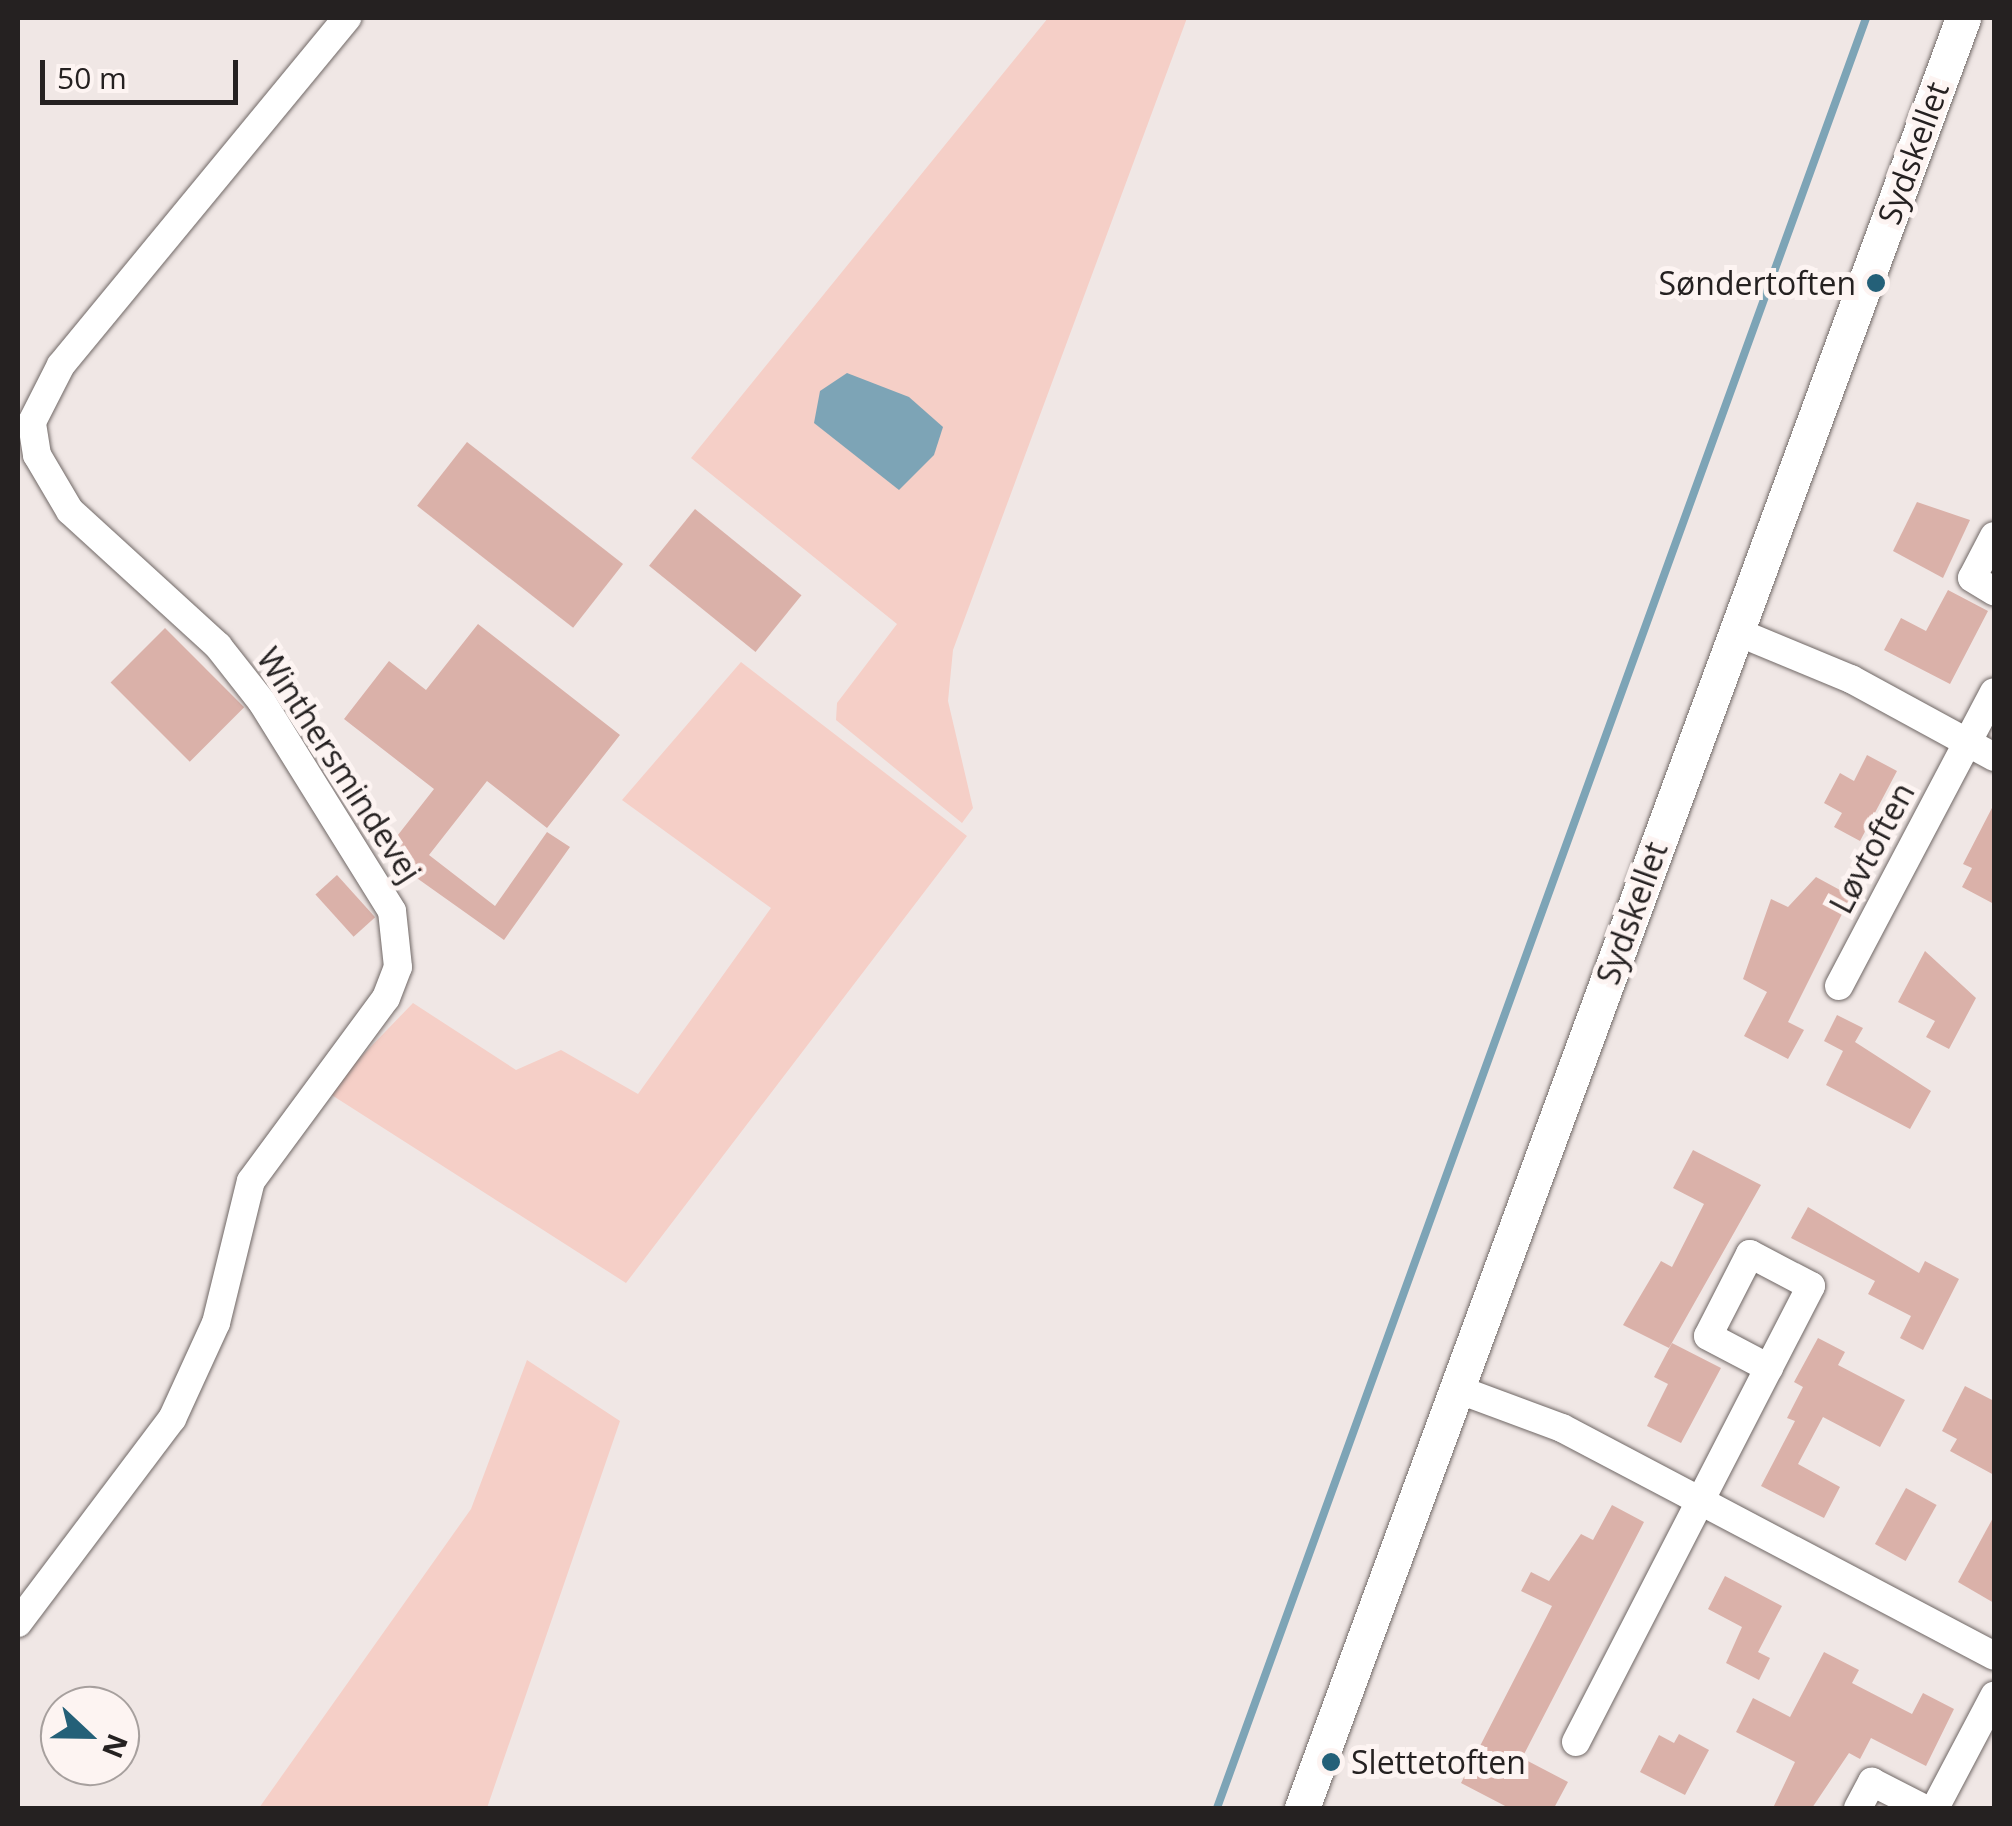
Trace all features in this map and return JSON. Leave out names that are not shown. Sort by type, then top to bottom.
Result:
[{"type":"street","name":"Winthersmindevej","points":[[18,1624],[172,1419],[216,1323],[251,1181],[386,998],[398,967],[392,911],[262,702],[218,646],[70,511],[37,456],[32,422],[61,364],[347,18]]},
{"type":"street","name":"Sydskellet","points":[[1302,1808],[1963,18]]},
{"type":"street","points":[[1994,536],[1972,578],[1994,590]]},
{"type":"street","points":[[1735,631],[1994,757]]},
{"type":"street","name":"Løvtoften","points":[[1839,986],[1994,692]]},
{"type":"street","points":[[1576,1742],[1769,1368]]},
{"type":"street","points":[[1457,1389],[1562,1428],[1994,1656]]},
{"type":"street","points":[[1935,1808],[1994,1696]]},
{"type":"street","points":[[1858,1808],[1872,1782],[1924,1808]]},
{"type":"shaded area","points":[[1048,18],[1187,18],[953,650],[948,701],[973,808],[962,823],[836,720],[837,703],[897,624],[691,458]]},
{"type":"shaded area","points":[[741,662],[967,836],[626,1283],[327,1092],[413,1003],[516,1070],[561,1050],[638,1094],[771,908],[622,800]]},
{"type":"shaded area","points":[[527,1360],[620,1421],[487,1808],[259,1808],[471,1509]]},
{"type":"water","points":[[847,373],[909,397],[943,427],[934,455],[899,490],[814,423],[820,391]]},
{"type":"building","points":[[467,442],[623,564],[573,628],[417,506]]},
{"type":"building","points":[[1917,502],[1970,520],[1943,578],[1893,551]]},
{"type":"building","points":[[695,509],[801,595],[756,652],[649,566]]},
{"type":"building","points":[[1948,590],[1988,611],[1950,684],[1884,650],[1901,618],[1926,631]]},
{"type":"building","points":[[478,624],[620,735],[547,828],[487,781],[429,855],[495,906],[547,832],[570,847],[504,940],[383,854],[434,789],[344,719],[389,661],[426,690]]},
{"type":"building","points":[[165,628],[244,707],[190,762],[111,682]]},
{"type":"building","points":[[1867,755],[1897,771],[1860,841],[1834,827],[1842,813],[1824,803],[1840,773],[1854,781]]},
{"type":"building","points":[[1994,804],[1994,904],[1962,887],[1972,868],[1963,864]]},
{"type":"building","points":[[337,875],[375,917],[354,937],[315,894]]},
{"type":"building","points":[[1816,877],[1851,896],[1788,1022],[1804,1030],[1788,1059],[1744,1036],[1767,992],[1743,979],[1771,899],[1788,907]]},
{"type":"building","points":[[1925,951],[1976,998],[1949,1049],[1926,1037],[1935,1021],[1898,1002]]},
{"type":"building","points":[[1837,1015],[1863,1028],[1855,1042],[1931,1091],[1910,1129],[1826,1085],[1843,1051],[1824,1041]]},
{"type":"building","points":[[1693,1150],[1761,1185],[1669,1348],[1623,1325],[1661,1261],[1672,1267],[1704,1204],[1673,1188]]},
{"type":"building","points":[[1808,1207],[1919,1273],[1925,1261],[1959,1279],[1923,1350],[1900,1338],[1911,1316],[1868,1294],[1875,1281],[1791,1238]]},
{"type":"building","points":[[1818,1338],[1845,1352],[1838,1365],[1905,1400],[1880,1447],[1823,1417],[1798,1464],[1840,1487],[1824,1518],[1761,1486],[1795,1421],[1787,1418],[1803,1387],[1794,1382]]},
{"type":"building","points":[[1672,1343],[1721,1368],[1681,1443],[1647,1426],[1668,1384],[1654,1377]]},
{"type":"building","points":[[1965,1386],[1994,1401],[1994,1475],[1950,1451],[1957,1439],[1942,1431]]},
{"type":"building","points":[[1906,1488],[1937,1505],[1906,1561],[1875,1544]]},
{"type":"building","points":[[1612,1505],[1644,1522],[1522,1758],[1568,1782],[1554,1808],[1509,1808],[1461,1783],[1552,1606],[1521,1591],[1531,1572],[1549,1581],[1581,1534],[1593,1540]]},
{"type":"building","points":[[1994,1516],[1994,1603],[1958,1582]]},
{"type":"building","points":[[1725,1576],[1782,1606],[1758,1652],[1770,1658],[1759,1680],[1726,1663],[1742,1627],[1708,1609]]},
{"type":"building","points":[[1824,1652],[1859,1670],[1852,1683],[1912,1714],[1923,1693],[1954,1709],[1926,1766],[1871,1738],[1860,1759],[1849,1753],[1812,1808],[1773,1808],[1795,1762],[1736,1732],[1753,1698],[1790,1717]]},
{"type":"building","points":[[1679,1734],[1709,1750],[1685,1795],[1640,1772],[1659,1735],[1674,1743]]},
{"type":"waterway","points":[[1217,1808],[1866,18]]},
{"type":"place","name":"Søndertoften","points":[[1876,283]]},
{"type":"place","name":"Slettetoften","points":[[1331,1762]]}]
